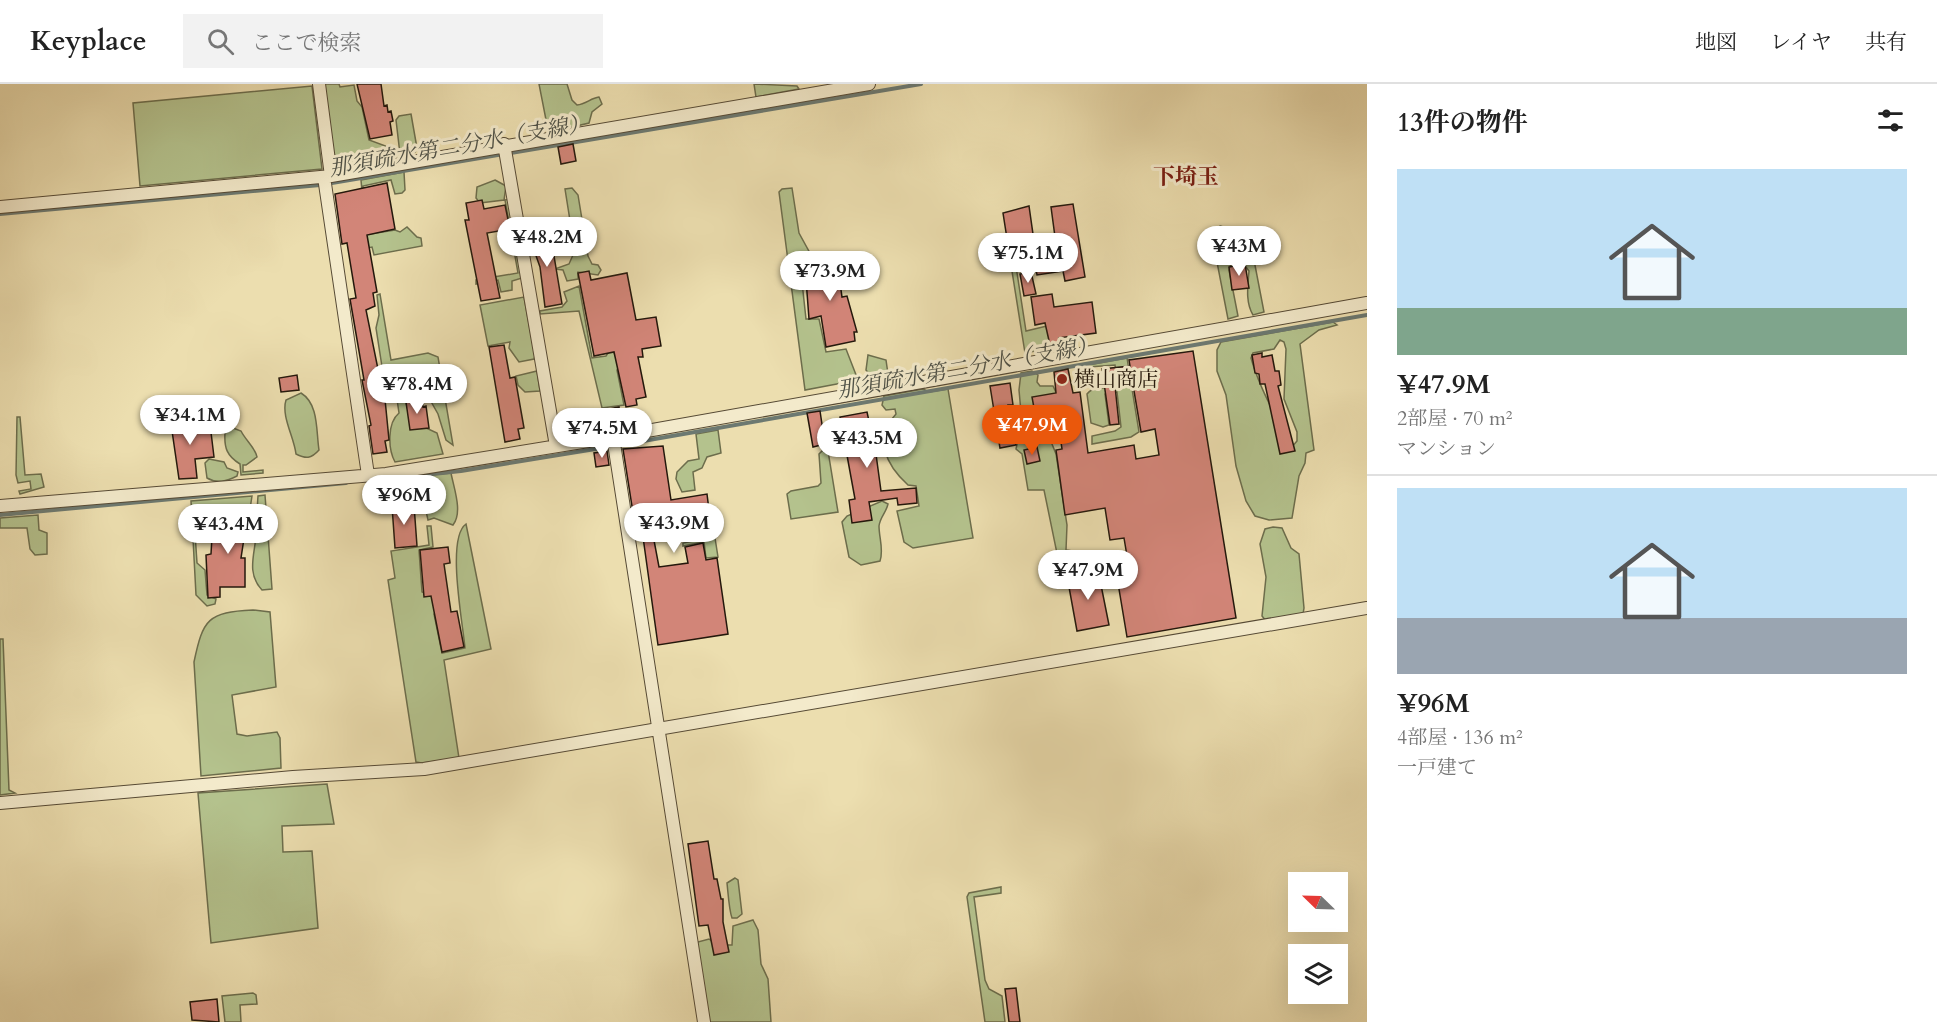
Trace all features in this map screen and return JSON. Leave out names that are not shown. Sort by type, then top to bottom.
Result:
[{"type":"street","points":[[319,84],[328,176],[368,475]]},
{"type":"street","points":[[0,207],[328,176],[504,144],[869,84]]},
{"type":"street","points":[[504,144],[555,446]]},
{"type":"street","points":[[0,506],[368,475],[614,437],[1367,303]]},
{"type":"street","points":[[614,437],[704,1022]]},
{"type":"street","points":[[0,803],[293,777],[424,770],[1367,608]]},
{"type":"green space","points":[[321,84],[339,84],[340,87],[354,85],[357,101],[362,107],[369,140],[391,148],[392,157],[334,166]]},
{"type":"green space","points":[[539,84],[567,84],[572,100],[577,105],[599,97],[602,104],[592,112],[589,123],[551,132],[548,130]]},
{"type":"green space","points":[[754,84],[797,86],[799,89],[756,97]]},
{"type":"green space","points":[[312,86],[322,169],[140,186],[133,103]]},
{"type":"green space","points":[[411,114],[417,148],[415,152],[403,155],[400,154],[396,120],[399,116]]},
{"type":"green space","points":[[404,172],[405,190],[402,193],[395,194],[391,180],[363,186],[371,234],[395,230],[400,232],[407,227],[421,238],[422,246],[374,255],[372,247],[351,251],[363,202],[361,180]]},
{"type":"green space","points":[[495,180],[506,186],[504,200],[480,203],[476,198],[477,187]]},
{"type":"green space","points":[[572,188],[578,195],[588,256],[592,264],[598,265],[601,270],[598,275],[578,272],[578,279],[567,281],[563,270],[555,269],[569,264],[573,255],[571,245],[560,248],[562,236],[556,230],[571,227],[565,189]]},
{"type":"green space","points":[[792,188],[799,233],[811,255],[811,275],[802,282],[806,319],[819,319],[826,352],[846,349],[858,380],[805,390],[779,192],[782,189]]},
{"type":"green space","points":[[509,199],[522,278],[512,281],[512,290],[501,292],[498,280],[476,284],[476,280],[518,273],[505,200]]},
{"type":"green space","points":[[1220,226],[1224,227],[1227,254],[1249,256],[1254,260],[1264,312],[1253,315],[1250,310],[1249,271],[1243,263],[1231,264],[1229,270],[1238,316],[1228,319],[1216,257],[1216,231]]},
{"type":"green space","points":[[1008,246],[1013,247],[1026,331],[1055,324],[1048,346],[1061,343],[1060,322],[1064,346],[1025,353]]},
{"type":"green space","points":[[579,286],[592,358],[606,356],[612,347],[619,366],[617,370],[624,405],[602,408],[579,311],[540,314],[540,311],[562,307],[567,301],[564,292]]},
{"type":"green space","points":[[380,294],[391,360],[428,353],[438,357],[453,445],[446,440],[438,414],[429,398],[406,403],[411,421],[437,433],[443,454],[395,462],[393,457],[390,443],[391,429],[399,413],[395,386],[381,388],[379,378],[383,373],[376,328],[379,315],[377,295]]},
{"type":"green space","points":[[524,297],[535,356],[534,359],[519,362],[509,348],[510,342],[488,346],[480,305]]},
{"type":"green space","points":[[1333,322],[1337,325],[1319,330],[1300,344],[1314,450],[1306,453],[1305,463],[1299,476],[1292,518],[1269,520],[1255,516],[1246,501],[1236,466],[1226,395],[1217,371],[1217,350],[1221,342]],"holes":[[[1280,340],[1284,342],[1286,349],[1284,399],[1297,432],[1297,441],[1291,448],[1264,392],[1251,358],[1253,353],[1274,349]]]},
{"type":"green space","points":[[868,355],[886,360],[888,374],[870,375],[866,370]]},
{"type":"green space","points":[[1127,358],[1139,432],[1131,437],[1092,444],[1092,436],[1115,431],[1121,427],[1117,392],[1105,394],[1109,425],[1103,427],[1091,423],[1087,394],[1097,388],[1118,387],[1115,365],[1089,367],[1088,365]]},
{"type":"green space","points":[[537,371],[540,391],[525,392],[518,385],[516,376]]},
{"type":"green space","points":[[1032,371],[1038,375],[1037,382],[1040,386],[1053,386],[1060,408],[1058,430],[1052,444],[1056,454],[1067,525],[1066,550],[1079,552],[1081,558],[1097,556],[1101,559],[1101,566],[1061,573],[1044,490],[1028,490],[1022,454],[1016,449],[1022,423],[1019,390],[1021,373]]},
{"type":"green space","points":[[923,389],[929,392],[948,389],[973,538],[913,548],[904,542],[897,511],[919,506],[916,486],[908,485],[888,460],[884,442],[885,432],[896,414],[895,409],[886,410],[882,405],[884,396]]},
{"type":"green space","points":[[301,393],[311,404],[317,427],[319,450],[308,457],[296,454],[285,413],[286,400]]},
{"type":"green space","points":[[17,417],[20,417],[25,475],[41,474],[44,487],[20,494],[19,491],[31,489],[30,481],[18,483],[16,475]]},
{"type":"green space","points":[[233,428],[241,431],[257,457],[243,465],[243,472],[263,470],[263,473],[241,475],[240,464],[229,455],[225,443],[225,433]]},
{"type":"green space","points":[[718,430],[721,453],[707,457],[702,468],[693,472],[695,490],[682,492],[676,479],[677,472],[688,461],[699,459],[696,434]]},
{"type":"green space","points":[[822,451],[828,451],[838,512],[791,519],[787,494],[791,491],[818,486],[821,483],[819,454]]},
{"type":"green space","points":[[209,459],[224,462],[227,468],[238,472],[237,476],[222,481],[207,478],[205,463]]},
{"type":"green space","points":[[451,473],[457,500],[456,520],[453,525],[434,518],[428,520],[422,493],[434,491],[426,480],[420,480],[420,476]]},
{"type":"green space","points":[[411,477],[411,489],[395,494],[389,505],[385,505],[383,481]]},
{"type":"green space","points":[[265,495],[272,589],[262,590],[254,577],[253,563],[258,496]]},
{"type":"green space","points":[[252,496],[250,509],[194,518],[197,563],[205,570],[207,595],[216,599],[215,604],[207,606],[196,595],[191,501]]},
{"type":"green space","points":[[882,501],[888,504],[879,526],[880,561],[861,565],[849,557],[842,522],[847,516]]},
{"type":"green space","points":[[38,515],[39,530],[47,533],[47,554],[35,555],[30,549],[27,528],[0,528],[0,518]]},
{"type":"green space","points":[[690,515],[692,523],[712,519],[718,557],[706,558],[704,542],[683,546],[683,543],[704,539],[702,528],[681,530],[679,517]]},
{"type":"green space","points":[[466,524],[491,649],[444,660],[459,758],[416,762],[388,580],[395,578],[391,551],[429,545],[427,526],[431,526],[433,547],[419,550],[422,592],[435,596],[442,609],[434,614],[442,653],[465,648],[456,563],[460,532]]},
{"type":"green space","points":[[1282,528],[1291,548],[1299,554],[1304,608],[1303,614],[1266,621],[1262,616],[1266,577],[1260,544],[1265,529]]},
{"type":"green space","points":[[253,610],[270,612],[276,687],[232,695],[237,734],[247,736],[277,732],[280,738],[281,768],[201,776],[194,662],[201,636],[205,627],[217,616]]},
{"type":"green space","points":[[0,639],[3,639],[9,790],[15,793],[0,795]]},
{"type":"green space","points":[[327,784],[334,824],[282,826],[283,852],[312,851],[318,928],[211,943],[198,793]]},
{"type":"green space","points":[[735,878],[738,880],[742,914],[737,918],[732,918],[727,883]]},
{"type":"green space","points":[[1001,887],[1001,893],[974,897],[985,980],[989,989],[1002,996],[1005,1022],[985,1022],[967,897],[969,893]]},
{"type":"green space","points":[[753,920],[758,930],[761,964],[768,979],[771,1022],[706,1022],[694,943],[709,939],[717,945],[732,945],[733,926]]},
{"type":"green space","points":[[253,993],[256,995],[257,1004],[240,1005],[241,1022],[225,1022],[222,996]]},
{"type":"building","points":[[357,84],[381,84],[384,106],[387,105],[388,112],[391,111],[392,135],[370,139]]},
{"type":"building","points":[[573,144],[576,161],[561,164],[558,147]]},
{"type":"building","points":[[387,183],[395,229],[367,235],[377,292],[373,293],[375,306],[366,310],[382,389],[384,389],[389,440],[385,441],[387,452],[373,454],[369,426],[371,425],[350,299],[356,298],[347,243],[342,244],[335,194]]},
{"type":"building","points":[[482,200],[484,209],[505,205],[510,229],[487,233],[500,298],[481,301],[465,220],[469,220],[466,203]]},
{"type":"building","points":[[1073,204],[1085,277],[1065,281],[1063,271],[1037,275],[1031,242],[1008,245],[1003,213],[1029,206],[1034,241],[1055,237],[1051,207]]},
{"type":"building","points":[[550,232],[562,304],[545,307],[540,267],[529,236]]},
{"type":"building","points":[[836,253],[842,297],[847,296],[857,332],[854,332],[855,341],[826,347],[821,316],[809,319],[806,279],[815,277],[812,257]]},
{"type":"building","points":[[1245,264],[1249,288],[1232,290],[1229,267]]},
{"type":"building","points":[[589,271],[591,280],[627,273],[636,320],[656,317],[661,346],[642,349],[643,357],[638,357],[646,397],[636,399],[637,405],[626,407],[614,352],[594,356],[578,273]]},
{"type":"building","points":[[1031,272],[1036,294],[1024,296],[1020,274]]},
{"type":"building","points":[[1052,294],[1054,307],[1092,302],[1096,333],[1059,338],[1060,343],[1050,345],[1045,323],[1035,325],[1031,297]]},
{"type":"building","points":[[504,345],[510,378],[515,377],[524,428],[518,429],[520,439],[505,442],[489,347]]},
{"type":"building","points":[[1193,351],[1236,618],[1127,637],[1115,565],[1128,562],[1124,538],[1110,540],[1105,508],[1065,515],[1056,450],[1062,449],[1057,416],[1036,419],[1032,397],[1056,393],[1054,372],[1068,369],[1073,393],[1080,392],[1088,453],[1134,445],[1136,459],[1159,455],[1155,429],[1141,432],[1133,385],[1115,386],[1119,424],[1110,425],[1102,369],[1130,366],[1129,360]]},
{"type":"building","points":[[1262,353],[1262,357],[1272,355],[1275,371],[1279,371],[1281,385],[1278,386],[1295,451],[1280,454],[1265,384],[1260,384],[1259,374],[1255,373],[1252,355]]},
{"type":"building","points":[[297,375],[299,390],[281,392],[279,378]]},
{"type":"building","points":[[1010,383],[1013,405],[1008,405],[1016,445],[1000,448],[990,386]]},
{"type":"building","points":[[422,400],[423,407],[426,406],[429,428],[410,430],[406,402]]},
{"type":"building","points":[[619,407],[621,422],[606,424],[604,410]]},
{"type":"building","points":[[820,411],[825,444],[813,447],[807,413]]},
{"type":"building","points":[[867,412],[870,426],[872,425],[881,491],[916,488],[917,503],[898,505],[897,498],[869,502],[872,520],[852,523],[849,500],[855,499],[840,417]]},
{"type":"building","points":[[183,415],[184,427],[210,424],[214,457],[195,459],[197,478],[179,479],[170,417]]},
{"type":"building","points":[[663,446],[671,500],[707,494],[710,518],[693,521],[692,514],[667,518],[669,532],[653,535],[659,567],[688,563],[685,547],[703,543],[706,560],[717,558],[728,634],[658,645],[643,537],[637,538],[623,449]]},
{"type":"building","points":[[1037,447],[1040,461],[1027,464],[1024,450]]},
{"type":"building","points":[[607,451],[609,465],[596,467],[594,453]]},
{"type":"building","points":[[414,505],[417,546],[395,548],[392,506]]},
{"type":"building","points":[[223,510],[251,517],[249,532],[245,532],[241,558],[245,558],[245,587],[220,587],[220,597],[208,598],[206,555],[211,554],[212,537],[219,537]]},
{"type":"building","points":[[448,547],[450,563],[444,564],[451,612],[457,611],[464,647],[442,652],[431,596],[424,597],[420,550]]},
{"type":"building","points":[[1098,570],[1109,625],[1077,631],[1067,576]]},
{"type":"building","points":[[708,841],[714,879],[717,879],[721,899],[723,899],[723,922],[729,952],[714,955],[708,925],[699,926],[688,844]]},
{"type":"building","points":[[1016,988],[1020,1022],[1009,1022],[1005,989]]},
{"type":"building","points":[[217,999],[219,1022],[192,1020],[190,1002]]},
{"type":"waterway","name":"那須疏水第二分水（支線）","points":[[0,214],[320,185],[921,84]]},
{"type":"waterway","name":"那須疏水第二分水（支線）","points":[[404,477],[461,471],[626,444],[1367,315]]},
{"type":"waterway","name":"那須疏水第二分水（支線）","points":[[0,515],[346,483]]},
{"type":"place","name":"横山商店","points":[[1062,379]]},
{"type":"district","name":"下埼玉","points":[[1186,176]]}]
